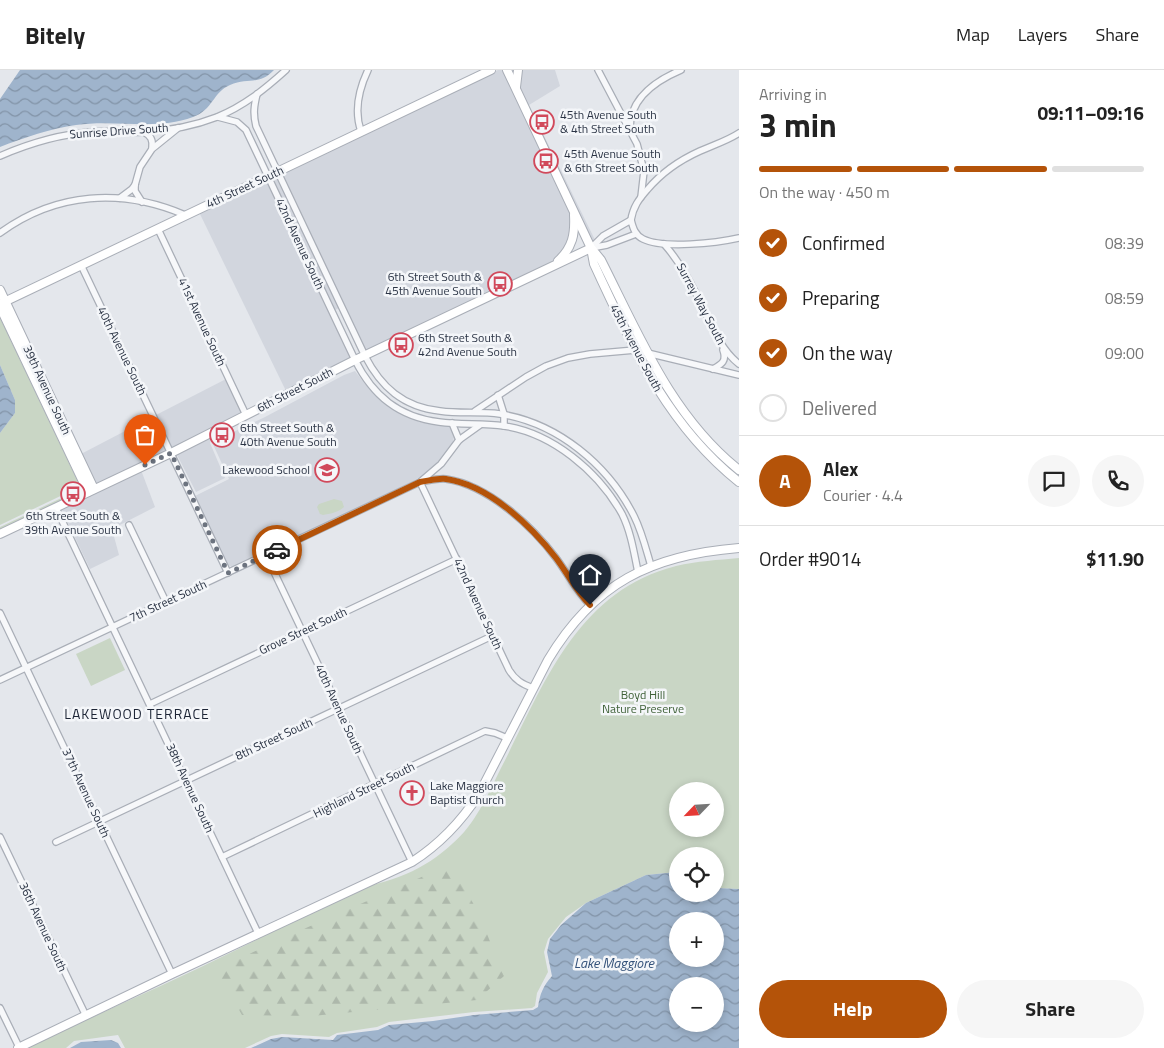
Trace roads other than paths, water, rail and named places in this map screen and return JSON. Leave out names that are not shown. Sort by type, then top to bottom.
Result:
[{"type":"street","name":"Sunrise Drive South","points":[[0,156],[44,139],[68,134],[93,131],[144,132],[180,127],[218,117],[237,108],[286,70]]},
{"type":"street","name":"4th Street South","points":[[2,304],[491,70]]},
{"type":"street","name":"45th Avenue South","points":[[507,70],[591,248],[601,260],[666,387],[683,411],[716,449],[739,470]]},
{"type":"street","points":[[516,89],[518,70]]},
{"type":"street","points":[[598,70],[637,144],[644,170],[641,198]]},
{"type":"street","points":[[630,131],[630,120],[640,97],[662,80],[681,70]]},
{"type":"street","points":[[361,131],[357,110],[366,71]]},
{"type":"street","name":"42nd Avenue South","points":[[257,94],[253,116],[258,131],[365,356],[378,378],[400,398],[427,409],[442,412],[475,411],[504,414],[538,424],[573,444],[600,469],[618,490],[635,518],[651,566]]},
{"type":"street","name":"42nd Avenue South","points":[[218,117],[237,122],[246,130],[355,360],[371,387],[384,400],[405,412],[423,419],[519,429],[549,442],[581,464],[601,484],[622,514],[630,534],[638,572]]},
{"type":"street","points":[[120,198],[132,189],[140,167],[152,149],[180,127]]},
{"type":"street","points":[[144,132],[150,136],[153,143],[152,149]]},
{"type":"street","points":[[739,132],[681,161],[660,176],[641,198],[632,212],[631,220],[632,228],[636,234],[643,239],[664,244],[709,242],[739,238]]},
{"type":"street","points":[[135,184],[135,191],[142,202]]},
{"type":"street","points":[[0,233],[15,222],[57,204],[82,199],[120,198],[166,208],[185,216]]},
{"type":"street","points":[[553,266],[571,244],[574,232],[573,210]]},
{"type":"street","name":"6th Street South","points":[[591,248],[603,236],[631,220]]},
{"type":"street","name":"41st Avenue South","points":[[158,229],[246,415]]},
{"type":"street","name":"6th Street South","points":[[0,534],[171,453],[355,360],[591,248],[608,245],[636,234]]},
{"type":"street","name":"Surrey Way South","points":[[664,244],[678,259],[721,343],[730,357],[739,364]]},
{"type":"street","name":"45th Avenue South","points":[[591,248],[594,264],[649,376],[677,418],[714,459],[739,482]]},
{"type":"street","name":"40th Avenue South","points":[[81,265],[228,573]]},
{"type":"street","name":"39th Avenue South","points":[[0,290],[2,304],[91,491]]},
{"type":"street","points":[[333,314],[343,310]]},
{"type":"street","points":[[712,369],[722,364],[725,360],[721,343]]},
{"type":"street","points":[[475,411],[526,376],[546,366],[568,358],[590,354],[635,350],[739,375]]},
{"type":"street","points":[[498,395],[504,414],[504,426]]},
{"type":"street","points":[[452,423],[459,440]]},
{"type":"street","name":"7th Street South","points":[[0,680],[420,482],[441,464],[459,440],[480,424]]},
{"type":"street","points":[[420,482],[445,478],[471,487],[497,501],[537,535],[558,560],[582,597],[590,605]]},
{"type":"street","name":"42nd Avenue South","points":[[420,482],[492,636],[514,678],[523,685],[533,688]]},
{"type":"street","name":"38th Avenue South","points":[[56,508],[258,933]]},
{"type":"street","points":[[129,525],[166,602]]},
{"type":"street","points":[[0,1008],[18,1048],[258,933],[412,862],[442,840],[467,812],[479,794],[533,688],[561,639],[590,605],[608,590],[651,566],[692,553],[739,548]]},
{"type":"street","name":"40th Avenue South","points":[[266,555],[412,862]]},
{"type":"street","name":"Grove Street South","points":[[150,704],[457,559]]},
{"type":"street","name":"37th Avenue South","points":[[0,613],[172,974]]},
{"type":"street","name":"8th Street South","points":[[56,842],[492,636]]},
{"type":"street","name":"Highland Street South","points":[[222,857],[485,731],[507,738]]},
{"type":"street","name":"36th Avenue South","points":[[0,837],[86,1016]]},
{"type":"water","points":[[20,70],[274,70],[269,75],[258,80],[236,83],[224,88],[200,114],[179,121],[150,124],[106,123],[76,125],[57,128],[0,147],[0,99]]},
{"type":"water","points":[[0,365],[15,400],[15,413],[0,433]]},
{"type":"water","name":"Lake Maggiore","points":[[669,873],[669,902],[724,902],[724,888],[739,889],[739,1048],[251,1048],[271,1039],[282,1037],[333,1040],[337,1035],[378,1030],[389,1025],[533,1010],[538,1007],[542,990],[552,976],[547,952],[550,939],[561,925],[586,903],[646,875]]},
{"type":"water","points":[[111,1040],[118,1043],[121,1048],[70,1048],[81,1042]]},
{"type":"place","name":"45th Avenue South & 4th Street South","points":[[542,122]]},
{"type":"place","name":"45th Avenue South & 6th Street South","points":[[546,161]]},
{"type":"place","name":"6th Street South & 45th Avenue South","points":[[500,284]]},
{"type":"place","name":"6th Street South & 42nd Avenue South","points":[[401,345]]},
{"type":"place","name":"6th Street South & 40th Avenue South","points":[[222,435]]},
{"type":"place","name":"Lakewood School","points":[[327,470]]},
{"type":"place","name":"6th Street South & 39th Avenue South","points":[[73,494]]},
{"type":"place","name":"Lake Maggiore Baptist Church","points":[[412,793]]},
{"type":"district","name":"LAKEWOOD TERRACE","points":[[137,714]]},
{"type":"park label","name":"Boyd Hill Nature Preserve","points":[[643,702]]}]
